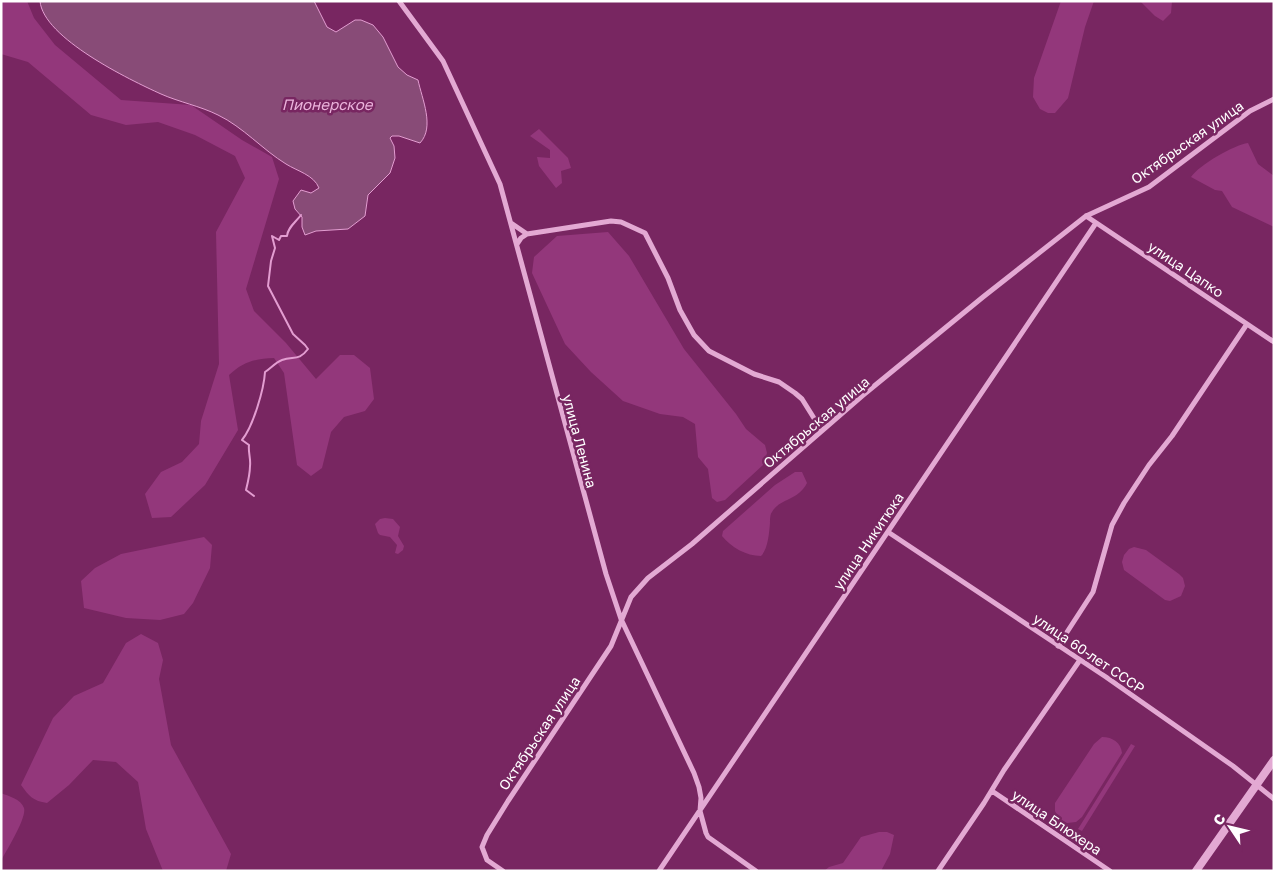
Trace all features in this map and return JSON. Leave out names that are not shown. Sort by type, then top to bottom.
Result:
[{"type":"street","name":"улица Ленина","points":[[399,1],[443,61],[500,184],[603,565],[621,619],[694,773],[701,798],[700,810],[708,837],[756,871]]},
{"type":"street","name":"Октябрьская улица","points":[[503,871],[487,860],[482,847],[487,835],[611,646],[631,597],[648,578],[692,544],[822,431],[983,297],[1086,216],[1149,186],[1250,110],[1274,98]]},
{"type":"street","name":"улица Цапко","points":[[1086,216],[1274,342]]},
{"type":"street","points":[[517,244],[521,238],[528,234],[611,221],[621,222],[645,234],[668,278],[680,310],[694,335],[709,351],[754,374],[779,382],[795,392],[802,399],[822,431]]},
{"type":"street","points":[[511,223],[528,234]]},
{"type":"street","name":"улица Никитюка","points":[[659,871],[1096,223]]},
{"type":"street","points":[[1058,646],[1096,585],[1112,525],[1124,503],[1148,465],[1172,436],[1247,324]]},
{"type":"street","name":"улица 60-лет СССР","points":[[888,532],[1080,660],[1226,761],[1274,799]]},
{"type":"street","points":[[938,871],[992,792],[1004,770],[1080,660]]},
{"type":"street","points":[[1196,871],[1274,760]]},
{"type":"street","name":"улица Блюхера","points":[[992,792],[1110,871]]},
{"type":"shaded area","points":[[1,1],[27,1],[34,18],[55,45],[121,100],[191,105],[242,140],[272,157],[279,179],[246,289],[254,311],[286,343],[316,379],[340,355],[354,355],[370,368],[374,399],[365,411],[344,417],[331,432],[322,468],[311,476],[297,465],[284,373],[274,358],[255,360],[245,364],[229,375],[238,430],[205,485],[171,517],[152,518],[145,494],[161,472],[182,462],[199,444],[201,421],[219,364],[216,232],[245,178],[235,156],[195,135],[158,122],[126,125],[91,115],[28,62],[1,54]]},
{"type":"shaded area","points":[[1061,1],[1094,1],[1085,27],[1068,98],[1055,113],[1048,113],[1040,109],[1033,97],[1034,78]]},
{"type":"shaded area","points":[[1140,1],[1172,1],[1171,13],[1163,21]]},
{"type":"shaded area","points":[[539,129],[568,158],[571,168],[561,171],[562,183],[556,188],[539,166],[537,157],[550,158],[550,150],[530,136]]},
{"type":"shaded area","points":[[1248,143],[1258,164],[1274,176],[1274,227],[1232,207],[1222,191],[1215,190],[1191,177],[1217,156],[1234,147]]},
{"type":"shaded area","points":[[608,232],[629,256],[684,349],[746,429],[765,445],[767,453],[763,465],[725,500],[717,502],[712,498],[708,469],[698,457],[695,424],[683,417],[660,414],[623,401],[591,372],[565,344],[532,273],[534,257],[557,236]]},
{"type":"shaded area","points":[[795,472],[802,472],[807,483],[799,493],[775,507],[771,513],[768,541],[761,556],[744,553],[722,536],[723,531],[775,485]]},
{"type":"shaded area","points":[[380,519],[393,519],[400,527],[398,536],[404,546],[403,550],[398,554],[395,553],[397,545],[390,537],[378,533],[375,524]]},
{"type":"shaded area","points":[[204,537],[212,545],[210,568],[193,603],[184,614],[160,620],[126,618],[84,608],[81,581],[95,568],[121,554]]},
{"type":"shaded area","points":[[1134,547],[1146,550],[1183,578],[1185,586],[1181,596],[1170,601],[1165,600],[1124,570],[1122,562],[1124,555],[1129,549]]},
{"type":"shaded area","points":[[141,634],[158,643],[163,660],[159,679],[171,745],[231,854],[226,871],[163,871],[146,829],[138,782],[116,762],[93,760],[69,785],[47,803],[32,797],[21,785],[53,718],[74,696],[103,683],[126,643]]},
{"type":"shaded area","points":[[1102,737],[1116,741],[1122,753],[1082,817],[1076,822],[1067,823],[1058,818],[1055,811],[1055,803],[1094,744]]},
{"type":"shaded area","points":[[1131,744],[1135,746],[1082,831],[1078,829]]},
{"type":"shaded area","points":[[1,793],[20,802],[24,808],[24,813],[19,827],[1,861]]},
{"type":"shaded area","points":[[879,832],[887,832],[894,835],[890,854],[881,871],[824,871],[829,867],[843,863],[861,837]]},
{"type":"water","name":"Пионерское","points":[[40,1],[314,1],[327,27],[336,32],[355,20],[361,20],[373,25],[383,37],[398,67],[407,75],[418,80],[426,113],[427,129],[420,143],[399,136],[392,136],[390,138],[394,146],[395,158],[390,173],[368,195],[365,216],[348,229],[316,231],[305,235],[302,227],[302,217],[295,209],[293,201],[301,190],[311,193],[319,188],[313,180],[290,167],[227,120],[147,88],[90,56],[71,43],[56,29],[45,15]]},
{"type":"waterway","points":[[254,496],[246,490],[250,469],[249,445],[242,440],[257,408],[263,388],[265,372],[280,361],[299,357],[308,349],[293,334],[268,286],[271,261],[275,248],[272,236],[279,240],[281,236],[287,236],[290,228],[301,215]]}]
